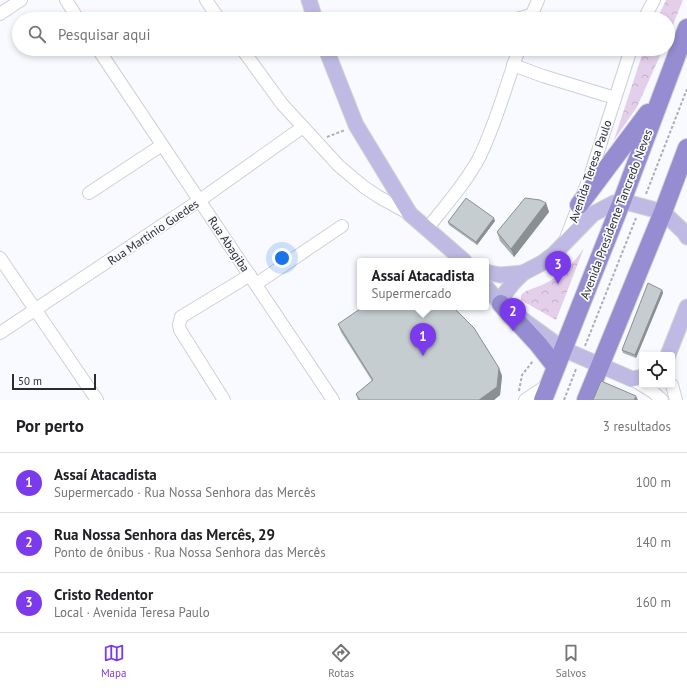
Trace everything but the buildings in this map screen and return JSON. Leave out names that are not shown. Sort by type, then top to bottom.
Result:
[{"type":"highway","name":"Avenida Presidente Tancredo Neves","points":[[546,392],[622,201],[660,96],[687,28]]},
{"type":"highway","points":[[580,205],[660,96]]},
{"type":"highway","points":[[586,400],[663,212],[687,148]]},
{"type":"highway","points":[[502,304],[541,347],[556,367]]},
{"type":"main road","points":[[309,0],[313,12]]},
{"type":"main road","points":[[329,56],[356,125],[410,214],[462,258]]},
{"type":"main road","points":[[563,244],[593,214],[614,203],[622,201],[663,212],[686,234]]},
{"type":"main road","name":"Avenida Teresa Paulo","points":[[502,304],[506,292],[523,273],[542,263],[554,254],[563,244]]},
{"type":"main road","name":"Avenida Teresa Paulo","points":[[489,273],[500,275],[523,273]]},
{"type":"main road","points":[[489,290],[502,304],[564,349],[600,365],[637,378]]},
{"type":"main road","points":[[669,352],[687,307]]},
{"type":"street","points":[[0,14],[21,0]]},
{"type":"street","points":[[66,0],[74,12]]},
{"type":"street","points":[[206,0],[214,12]]},
{"type":"street","points":[[532,12],[538,0]]},
{"type":"street","points":[[648,12],[654,0]]},
{"type":"street","name":"Rua Abagiba","points":[[103,56],[333,400]]},
{"type":"street","points":[[247,56],[282,104],[339,166],[378,197],[410,214]]},
{"type":"street","points":[[427,229],[466,178],[478,159],[485,144],[516,56]]},
{"type":"street","name":"Avenida Teresa Paulo","points":[[563,244],[580,205],[629,56]]},
{"type":"street","points":[[513,65],[543,76],[615,98]]},
{"type":"street","name":"Rua Martinio Guedes","points":[[0,334],[200,200],[303,127]]},
{"type":"street","points":[[89,193],[162,145]]},
{"type":"street","points":[[224,400],[180,330],[179,320],[181,317],[253,279],[342,226]]},
{"type":"street","points":[[0,258],[98,400]]},
{"type":"street","points":[[637,378],[655,397]]},
{"type":"street","points":[[673,388],[676,400]]},
{"type":"street","points":[[522,397],[546,392]]},
{"type":"path","points":[[564,400],[687,89]]},
{"type":"path","points":[[317,141],[356,125]]},
{"type":"path","points":[[522,397],[522,375],[530,367],[541,347]]},
{"type":"green space","points":[[666,0],[683,0],[675,20],[675,12],[660,12]]},
{"type":"green space","points":[[642,56],[660,56],[637,107],[614,140]]},
{"type":"green space","points":[[584,248],[556,320],[521,300],[521,295],[523,293],[550,281],[561,273],[576,259]]},
{"type":"place","name":"Cristo Redentor","points":[[558,284]]},
{"type":"place","name":"Rua Nossa Senhora das Mercês, 29","points":[[513,331]]},
{"type":"place","name":"Assaí Atacadista","points":[[423,356]]}]
